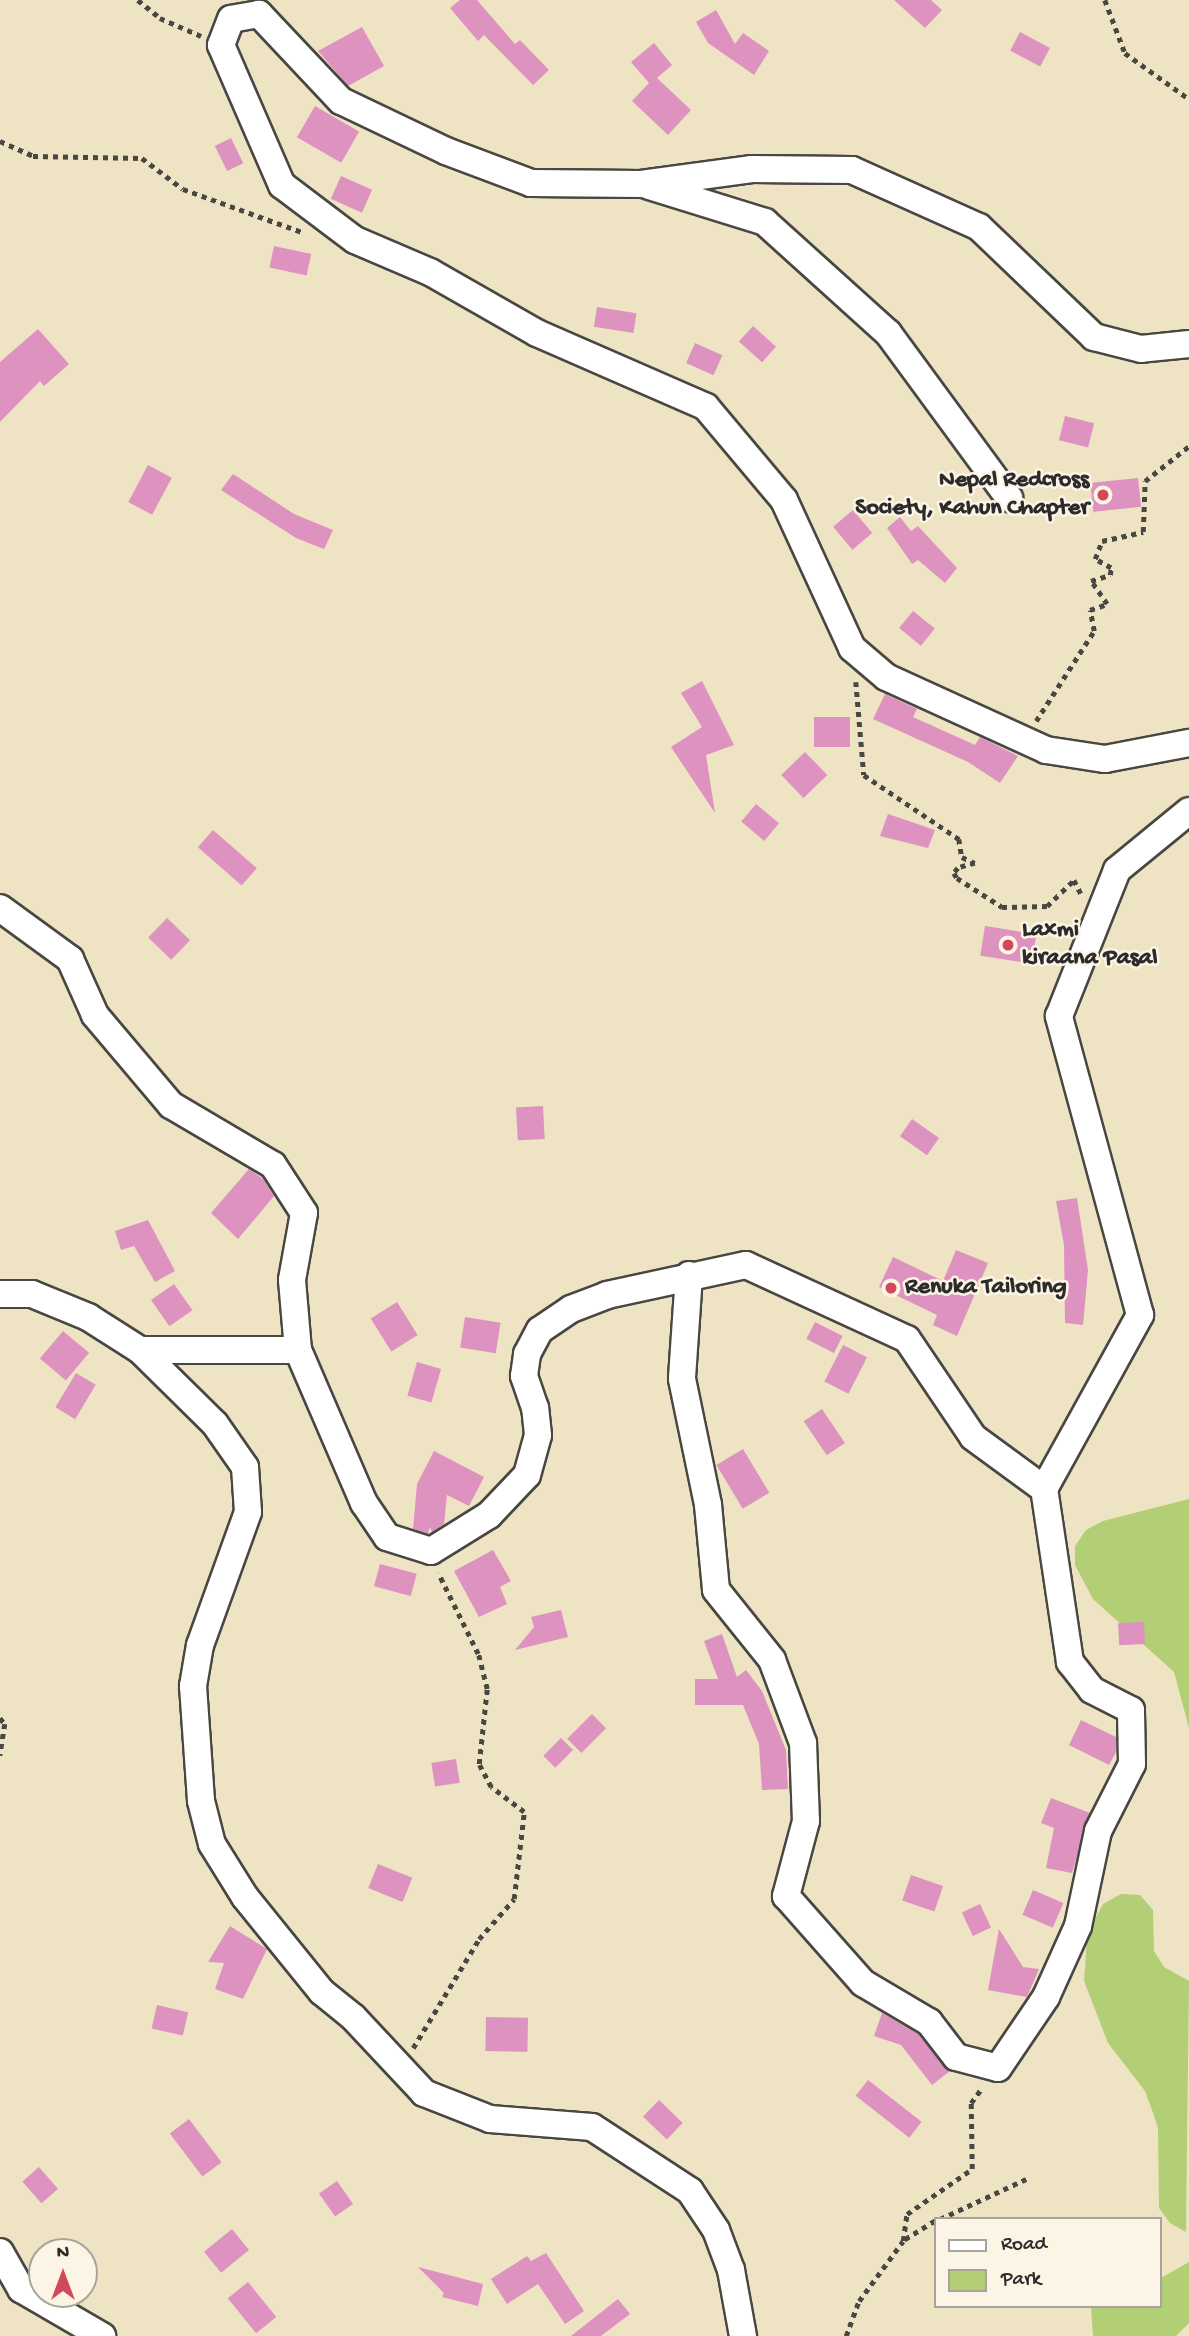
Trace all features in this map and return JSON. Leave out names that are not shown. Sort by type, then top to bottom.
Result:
[{"type":"street","points":[[1189,344],[1141,349],[1094,337],[979,228],[852,170],[752,169],[641,184],[531,183],[446,151],[341,101],[259,14],[231,19],[221,45],[282,185],[355,240],[430,272],[537,333],[706,407],[784,500],[852,648],[886,677],[1046,750],[1105,759],[1189,743]]},
{"type":"street","points":[[641,184],[765,222],[888,333],[1009,498]]},
{"type":"street","points":[[689,1275],[681,1379],[708,1504],[716,1590],[772,1660],[803,1743],[806,1821],[786,1896],[863,1983],[929,2022],[956,2057],[998,2068],[1045,1997],[1078,1926],[1098,1831],[1132,1765],[1131,1710],[1092,1690],[1070,1662],[1044,1489],[1140,1315],[1059,1016],[1117,870],[1189,811]]},
{"type":"street","points":[[0,908],[70,959],[95,1015],[171,1105],[273,1165],[304,1213],[292,1280],[298,1350],[364,1503],[387,1537],[431,1551],[489,1515],[527,1475],[538,1436],[535,1408],[524,1376],[527,1354],[540,1330],[571,1309],[607,1294],[746,1265],[906,1339],[973,1437],[1044,1489]]},
{"type":"street","points":[[0,1294],[32,1294],[88,1317],[139,1350],[215,1424],[245,1467],[248,1511],[200,1645],[193,1686],[201,1801],[212,1844],[245,1897],[322,1992],[386,2050],[424,2093],[451,2107],[490,2119],[592,2127],[666,2171],[704,2207],[716,2231],[731,2270],[743,2336]]},
{"type":"street","points":[[139,1350],[298,1350]]},
{"type":"street","points":[[0,2252],[21,2289],[102,2336]]},
{"type":"path","points":[[138,0],[160,18],[221,45]]},
{"type":"path","points":[[1105,0],[1125,53],[1189,99]]},
{"type":"path","points":[[0,141],[33,156],[142,158],[183,189],[304,233]]},
{"type":"path","points":[[1026,740],[1051,692],[1094,631],[1090,610],[1107,604],[1091,581],[1110,575],[1111,568],[1095,559],[1102,541],[1143,532],[1145,481],[1189,446]]},
{"type":"path","points":[[852,648],[864,775],[959,839],[962,858],[975,863],[954,873],[1002,907],[1047,906],[1073,880],[1095,922]]},
{"type":"path","points":[[386,2050],[410,2055],[479,1939],[513,1899],[524,1812],[491,1787],[479,1764],[486,1689],[478,1654],[444,1590],[431,1551]]},
{"type":"path","points":[[0,1718],[5,1724],[0,1756]]},
{"type":"path","points":[[904,2241],[907,2214],[972,2169],[971,2103],[998,2068]]},
{"type":"path","points":[[944,2217],[1026,2179]]},
{"type":"path","points":[[846,2336],[864,2293],[904,2241],[934,2222]]},
{"type":"green space","points":[[1189,1499],[1189,1728],[1174,1672],[1093,1599],[1075,1565],[1075,1546],[1086,1530],[1103,1521]]},
{"type":"green space","points":[[1121,1894],[1140,1895],[1153,1910],[1154,1951],[1164,1967],[1189,1981],[1186,2232],[1170,2223],[1159,2208],[1158,2128],[1145,2091],[1108,2043],[1084,1981],[1087,1939],[1094,1921],[1103,1904]]},
{"type":"green space","points":[[1189,2262],[1189,2323],[1176,2336],[1093,2336],[1091,2308],[1161,2308],[1161,2278]]},
{"type":"building","points":[[460,0],[477,0],[515,44],[520,40],[549,70],[533,85],[484,35],[478,41],[450,8]]},
{"type":"building","points":[[894,0],[931,0],[942,10],[925,28]]},
{"type":"building","points":[[716,10],[735,44],[743,33],[769,51],[754,75],[708,43],[696,22]]},
{"type":"building","points":[[362,27],[384,66],[348,86],[318,51]]},
{"type":"building","points":[[1020,32],[1050,48],[1040,67],[1010,51]]},
{"type":"building","points":[[654,43],[672,65],[657,78],[691,110],[668,135],[632,101],[649,83],[631,62]]},
{"type":"building","points":[[315,106],[359,132],[341,163],[297,137]]},
{"type":"building","points":[[231,138],[243,163],[227,171],[215,146]]},
{"type":"building","points":[[341,176],[372,190],[362,213],[331,199]]},
{"type":"building","points":[[274,246],[311,254],[307,275],[269,268]]},
{"type":"building","points":[[597,307],[637,313],[633,333],[594,327]]},
{"type":"building","points":[[753,326],[776,347],[762,362],[739,342]]},
{"type":"building","points":[[38,329],[69,364],[44,386],[40,381],[0,422],[0,362]]},
{"type":"building","points":[[695,343],[722,355],[713,375],[686,363]]},
{"type":"building","points":[[1065,416],[1094,423],[1088,448],[1059,440]]},
{"type":"building","points":[[148,465],[172,478],[152,515],[128,502]]},
{"type":"building","points":[[233,474],[294,514],[333,530],[324,549],[296,538],[221,490]]},
{"type":"building","points":[[1138,478],[1141,507],[1093,512],[1090,483]]},
{"type":"building","points":[[853,510],[872,533],[852,550],[833,527]]},
{"type":"building","points":[[900,517],[911,531],[918,526],[957,568],[945,583],[918,560],[912,564],[887,528]]},
{"type":"building","points":[[913,611],[935,629],[921,646],[899,628]]},
{"type":"building","points":[[702,681],[734,745],[706,755],[715,813],[671,747],[702,727],[681,693]]},
{"type":"building","points":[[885,694],[917,709],[913,717],[975,745],[980,737],[1018,756],[1000,783],[968,762],[873,719]]},
{"type":"building","points":[[814,717],[850,717],[850,747],[814,747]]},
{"type":"building","points":[[805,752],[827,775],[803,798],[781,775]]},
{"type":"building","points":[[756,804],[779,823],[764,841],[741,822]]},
{"type":"building","points":[[888,814],[935,830],[928,848],[880,836]]},
{"type":"building","points":[[213,830],[257,868],[242,885],[198,847]]},
{"type":"building","points":[[167,918],[190,940],[171,960],[148,937]]},
{"type":"building","name":"Laxmi kiraana Pasal","points":[[985,926],[1036,934],[1032,964],[980,956]]},
{"type":"building","points":[[543,1106],[545,1139],[518,1140],[516,1107]]},
{"type":"building","points":[[912,1119],[939,1138],[927,1155],[900,1136]]},
{"type":"building","points":[[249,1169],[263,1179],[274,1196],[238,1239],[211,1213]]},
{"type":"building","points":[[1077,1198],[1088,1270],[1083,1325],[1065,1323],[1064,1245],[1056,1201]]},
{"type":"building","points":[[148,1220],[175,1271],[155,1282],[134,1246],[121,1250],[115,1231]]},
{"type":"building","points":[[956,1250],[988,1263],[957,1336],[933,1325],[937,1315],[879,1287],[893,1257],[943,1281]]},
{"type":"building","points":[[174,1284],[192,1310],[169,1326],[151,1300]]},
{"type":"building","points":[[397,1302],[418,1335],[391,1352],[371,1318]]},
{"type":"building","points":[[465,1317],[501,1323],[496,1353],[460,1348]]},
{"type":"building","points":[[815,1322],[843,1336],[834,1353],[806,1339]]},
{"type":"building","points":[[63,1331],[89,1353],[66,1380],[40,1359]]},
{"type":"building","points":[[843,1345],[867,1357],[848,1394],[824,1382]]},
{"type":"building","points":[[417,1362],[441,1369],[431,1403],[407,1396]]},
{"type":"building","points":[[76,1373],[96,1385],[75,1419],[55,1407]]},
{"type":"building","points":[[822,1409],[845,1443],[827,1455],[804,1421]]},
{"type":"building","points":[[743,1449],[769,1493],[743,1509],[716,1465]]},
{"type":"building","points":[[434,1451],[484,1477],[469,1506],[447,1495],[444,1524],[432,1532],[430,1527],[428,1534],[413,1529],[417,1484]]},
{"type":"building","points":[[493,1550],[511,1581],[500,1587],[507,1604],[479,1617],[454,1571]]},
{"type":"building","points":[[380,1564],[417,1574],[411,1596],[374,1586]]},
{"type":"building","points":[[561,1610],[568,1637],[515,1650],[534,1627],[531,1617]]},
{"type":"building","points":[[1144,1622],[1145,1644],[1119,1645],[1118,1623]]},
{"type":"building","points":[[722,1634],[737,1677],[746,1670],[762,1691],[786,1750],[788,1789],[762,1790],[759,1744],[743,1705],[695,1705],[695,1679],[718,1679],[704,1641]]},
{"type":"building","points":[[592,1714],[606,1728],[581,1753],[567,1739]]},
{"type":"building","points":[[1081,1720],[1116,1737],[1116,1752],[1109,1765],[1069,1745]]},
{"type":"building","points":[[561,1738],[573,1750],[555,1768],[543,1756]]},
{"type":"building","points":[[456,1759],[460,1783],[435,1787],[431,1763]]},
{"type":"building","points":[[1051,1798],[1090,1813],[1072,1873],[1046,1868],[1054,1828],[1041,1823]]},
{"type":"building","points":[[378,1864],[412,1878],[403,1902],[368,1888]]},
{"type":"building","points":[[911,1875],[943,1886],[934,1912],[902,1901]]},
{"type":"building","points":[[1033,1890],[1063,1903],[1053,1928],[1022,1915]]},
{"type":"building","points":[[980,1904],[991,1928],[973,1936],[962,1912]]},
{"type":"building","points":[[230,1926],[267,1949],[243,1999],[215,1989],[224,1963],[208,1962]]},
{"type":"building","points":[[999,1929],[1023,1967],[1039,1969],[1027,1997],[988,1990]]},
{"type":"building","points":[[157,2005],[188,2012],[183,2036],[152,2028]]},
{"type":"building","points":[[882,2013],[918,2034],[950,2071],[932,2085],[901,2045],[874,2036]]},
{"type":"building","points":[[486,2017],[528,2018],[527,2052],[485,2051]]},
{"type":"building","points":[[868,2080],[922,2122],[909,2138],[856,2096]]},
{"type":"building","points":[[659,2100],[683,2123],[667,2139],[643,2117]]},
{"type":"building","points":[[189,2119],[221,2162],[202,2177],[170,2133]]},
{"type":"building","points":[[39,2167],[58,2189],[41,2203],[22,2181]]},
{"type":"building","points":[[337,2181],[353,2204],[335,2217],[319,2194]]},
{"type":"building","points":[[232,2229],[249,2250],[221,2273],[204,2252]]},
{"type":"building","points":[[546,2253],[584,2311],[565,2324],[538,2284],[507,2304],[491,2279],[527,2256],[531,2261]]},
{"type":"building","points":[[418,2267],[483,2284],[478,2306],[442,2297],[444,2293]]},
{"type":"building","points":[[248,2282],[276,2317],[256,2333],[228,2298]]},
{"type":"building","points":[[618,2299],[630,2314],[601,2336],[571,2336]]},
{"type":"place","name":"Nepal Redcross Society, Kahun Chapter","points":[[1103,495]]},
{"type":"place","name":"Laxmi kiraana Pasal","points":[[1008,945]]},
{"type":"place","name":"Renuka Tailoring","points":[[891,1288]]}]
